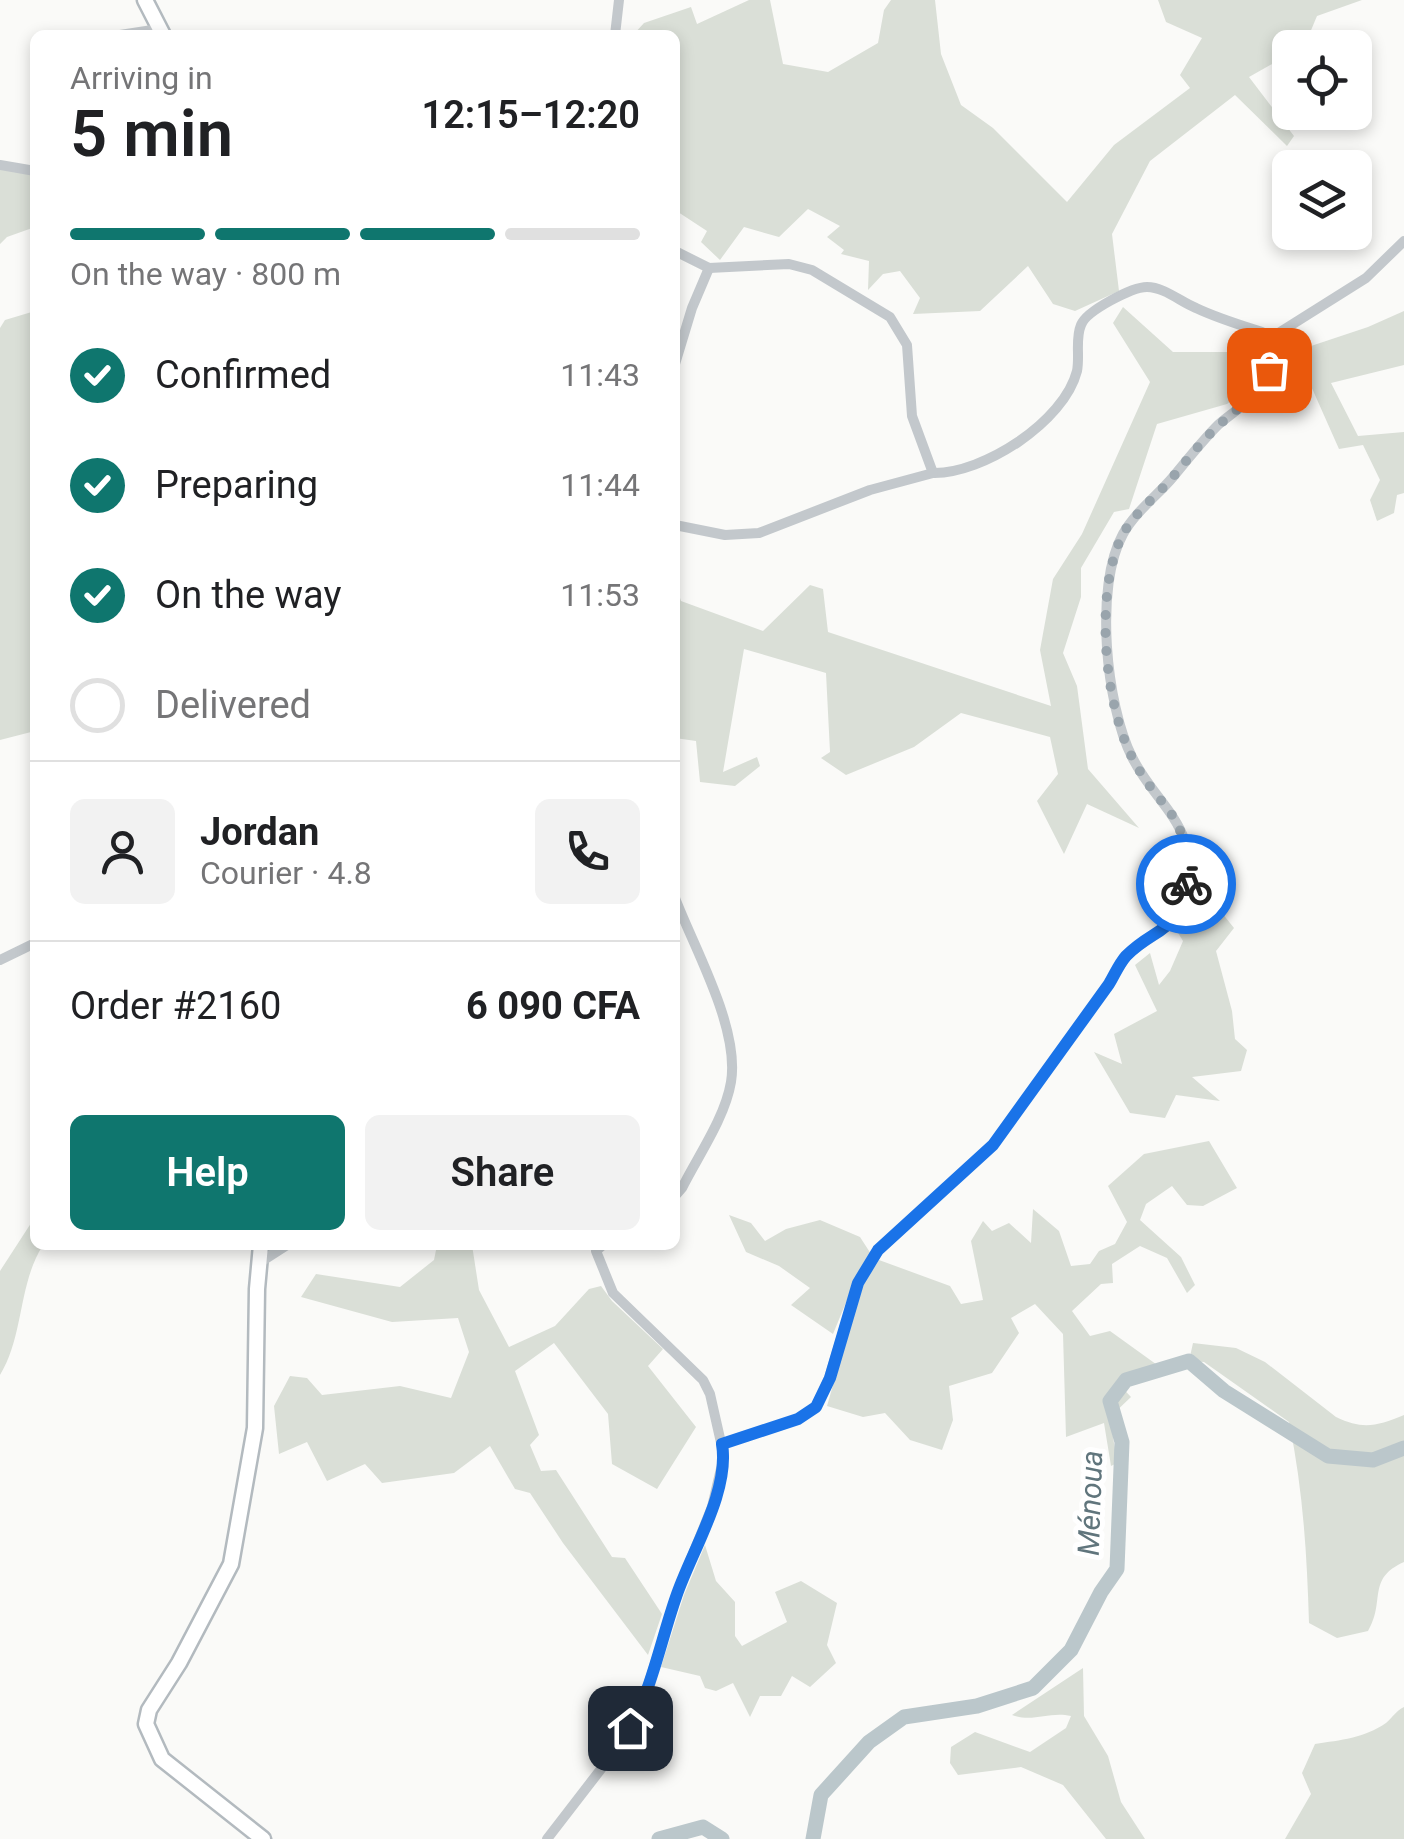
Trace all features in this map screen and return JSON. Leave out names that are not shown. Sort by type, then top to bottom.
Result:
[{"type":"street","points":[[145,0],[160,30]]},
{"type":"street","points":[[616,30],[619,0]]},
{"type":"street","points":[[0,165],[30,170]]},
{"type":"street","points":[[1270,340],[1366,278],[1404,241]]},
{"type":"street","points":[[680,255],[709,268],[790,264],[838,284],[890,317],[907,344],[912,416],[933,473]]},
{"type":"street","points":[[696,264],[702,281]]},
{"type":"street","points":[[680,349],[709,268]]},
{"type":"street","points":[[680,527],[726,535],[759,532],[870,490],[995,456],[1026,437],[1046,418],[1073,380],[1081,324],[1131,292],[1153,288],[1262,332],[1270,340],[1269,370],[1263,382],[1249,400],[1207,436],[1129,526],[1118,548],[1110,580],[1106,650],[1122,732],[1140,771],[1175,816],[1185,842],[1186,883],[1176,913],[1165,930],[1121,962],[993,1145],[878,1250],[858,1283],[830,1378],[816,1407],[798,1419],[722,1444]]},
{"type":"street","points":[[680,910],[721,1009],[732,1074],[724,1105],[680,1190]]},
{"type":"street","points":[[0,960],[30,945]]},
{"type":"street","points":[[260,1250],[255,1428],[231,1564],[149,1710],[146,1724],[162,1759],[263,1839]]},
{"type":"street","points":[[259,1263],[279,1250]]},
{"type":"street","points":[[547,1839],[618,1747],[640,1710],[722,1473],[722,1444],[703,1380],[613,1293],[601,1250]]},
{"type":"shaded area","points":[[749,0],[770,0],[783,64],[828,72],[878,43],[884,10],[891,0],[935,0],[941,54],[961,105],[993,128],[1067,202],[1114,145],[1190,88],[1180,75],[1202,38],[1166,22],[1158,0],[1362,0],[1317,16],[1311,30],[1272,30],[1272,64],[1249,77],[1272,107],[1272,130],[1289,130],[1294,136],[1287,146],[1235,95],[1150,161],[1112,234],[1119,291],[1075,311],[1053,304],[1028,266],[980,311],[913,314],[920,298],[900,271],[883,274],[868,290],[869,261],[841,254],[844,250],[827,237],[840,226],[808,209],[779,237],[744,227],[720,260],[701,242],[707,231],[680,213],[680,30],[638,30],[644,23],[691,7],[697,24]]},
{"type":"shaded area","points":[[0,169],[30,173],[30,229],[7,237],[0,244]]},
{"type":"shaded area","points":[[1123,307],[1173,352],[1258,352],[1257,380],[1227,404],[1157,424],[1129,509],[1114,512],[1081,568],[1081,597],[1063,653],[1077,686],[1088,769],[1139,828],[1087,804],[1064,854],[1037,801],[1058,774],[1050,737],[961,713],[914,747],[846,775],[821,758],[830,752],[826,673],[744,649],[723,772],[757,757],[760,766],[735,786],[700,782],[696,741],[680,739],[680,598],[763,631],[810,585],[823,589],[828,632],[1051,706],[1040,650],[1053,579],[1082,534],[1150,382],[1113,323]]},
{"type":"shaded area","points":[[1404,311],[1404,365],[1331,383],[1358,436],[1404,432],[1404,493],[1397,495],[1394,513],[1377,521],[1370,500],[1380,480],[1363,445],[1339,449],[1311,386],[1281,385],[1284,355]]},
{"type":"shaded area","points":[[30,312],[30,732],[0,740],[0,328],[5,320]]},
{"type":"shaded area","points":[[1192,899],[1206,913],[1218,908],[1234,928],[1216,951],[1235,1039],[1247,1050],[1241,1071],[1192,1077],[1220,1101],[1176,1095],[1165,1118],[1130,1113],[1094,1052],[1122,1064],[1114,1034],[1157,1011],[1135,965],[1150,953],[1159,985],[1183,941],[1175,928]]},
{"type":"shaded area","points":[[1209,1141],[1237,1188],[1203,1206],[1187,1205],[1172,1186],[1146,1204],[1140,1220],[1181,1257],[1195,1285],[1187,1293],[1167,1258],[1140,1246],[1112,1264],[1113,1283],[1101,1284],[1072,1311],[1090,1336],[1110,1331],[1160,1367],[1116,1381],[1131,1397],[1110,1417],[1117,1463],[1111,1466],[1104,1423],[1066,1437],[1063,1334],[1035,1304],[1011,1318],[1019,1333],[992,1373],[949,1386],[953,1420],[942,1450],[910,1440],[885,1413],[863,1417],[827,1406],[861,1287],[879,1260],[950,1286],[961,1304],[983,1300],[971,1241],[983,1221],[992,1231],[1009,1223],[1031,1243],[1033,1209],[1059,1231],[1071,1266],[1090,1264],[1099,1251],[1115,1244],[1127,1222],[1108,1186],[1144,1154]]},
{"type":"shaded area","points":[[729,1215],[751,1223],[765,1241],[786,1229],[820,1220],[860,1237],[871,1254],[833,1334],[791,1305],[810,1288],[779,1266],[746,1252]]},
{"type":"shaded area","points":[[30,1225],[30,1250],[40,1250],[29,1276],[8,1360],[0,1375],[0,1271]]},
{"type":"shaded area","points":[[436,1250],[473,1250],[479,1290],[509,1347],[555,1326],[589,1289],[601,1286],[663,1349],[648,1366],[696,1427],[657,1489],[612,1464],[608,1414],[554,1343],[515,1371],[539,1435],[530,1445],[541,1471],[556,1470],[612,1557],[625,1558],[662,1614],[648,1655],[530,1493],[515,1489],[490,1446],[454,1473],[382,1483],[365,1464],[327,1481],[307,1442],[279,1454],[274,1406],[290,1376],[307,1378],[322,1395],[400,1386],[451,1398],[469,1352],[458,1318],[392,1322],[301,1297],[316,1274],[400,1287],[434,1260]]},
{"type":"shaded area","points":[[1193,1343],[1236,1348],[1265,1362],[1336,1417],[1354,1424],[1370,1425],[1404,1415],[1404,1562],[1381,1583],[1368,1631],[1337,1638],[1309,1623],[1304,1522],[1289,1422],[1204,1362],[1189,1361]]},
{"type":"shaded area","points":[[705,1545],[716,1581],[735,1602],[735,1636],[742,1646],[787,1622],[775,1592],[801,1581],[837,1603],[827,1645],[836,1663],[810,1687],[792,1676],[781,1696],[760,1696],[750,1717],[733,1683],[716,1691],[705,1688],[700,1676],[661,1667]]},
{"type":"shaded area","points":[[1083,1668],[1084,1716],[1108,1756],[1121,1802],[1145,1839],[1106,1839],[1063,1785],[1021,1767],[958,1775],[950,1763],[951,1747],[975,1732],[1030,1752],[1066,1728],[1071,1716],[1012,1715]]},
{"type":"shaded area","points":[[1404,1707],[1404,1839],[1285,1839],[1311,1794],[1302,1773],[1315,1744],[1369,1732]]},
{"type":"waterway","name":"Ménoua","points":[[813,1839],[821,1795],[869,1742],[904,1717],[977,1706],[1033,1688],[1071,1650],[1117,1569],[1122,1442],[1110,1401],[1126,1380],[1189,1361],[1224,1391],[1328,1456],[1373,1460],[1404,1448]]},
{"type":"waterway","name":"Ménoua","points":[[659,1839],[703,1827],[722,1839]]},
{"type":"way so far","points":[[1186,884],[1187,860],[1181,830],[1175,816],[1140,771],[1122,732],[1106,650],[1113,564],[1123,534],[1207,436],[1249,400],[1269,370]]},
{"type":"route","points":[[630,1728],[640,1710],[680,1586],[712,1507],[722,1473],[722,1444],[812,1412],[830,1378],[858,1283],[878,1250],[993,1145],[1121,962],[1170,924],[1186,884]]}]
